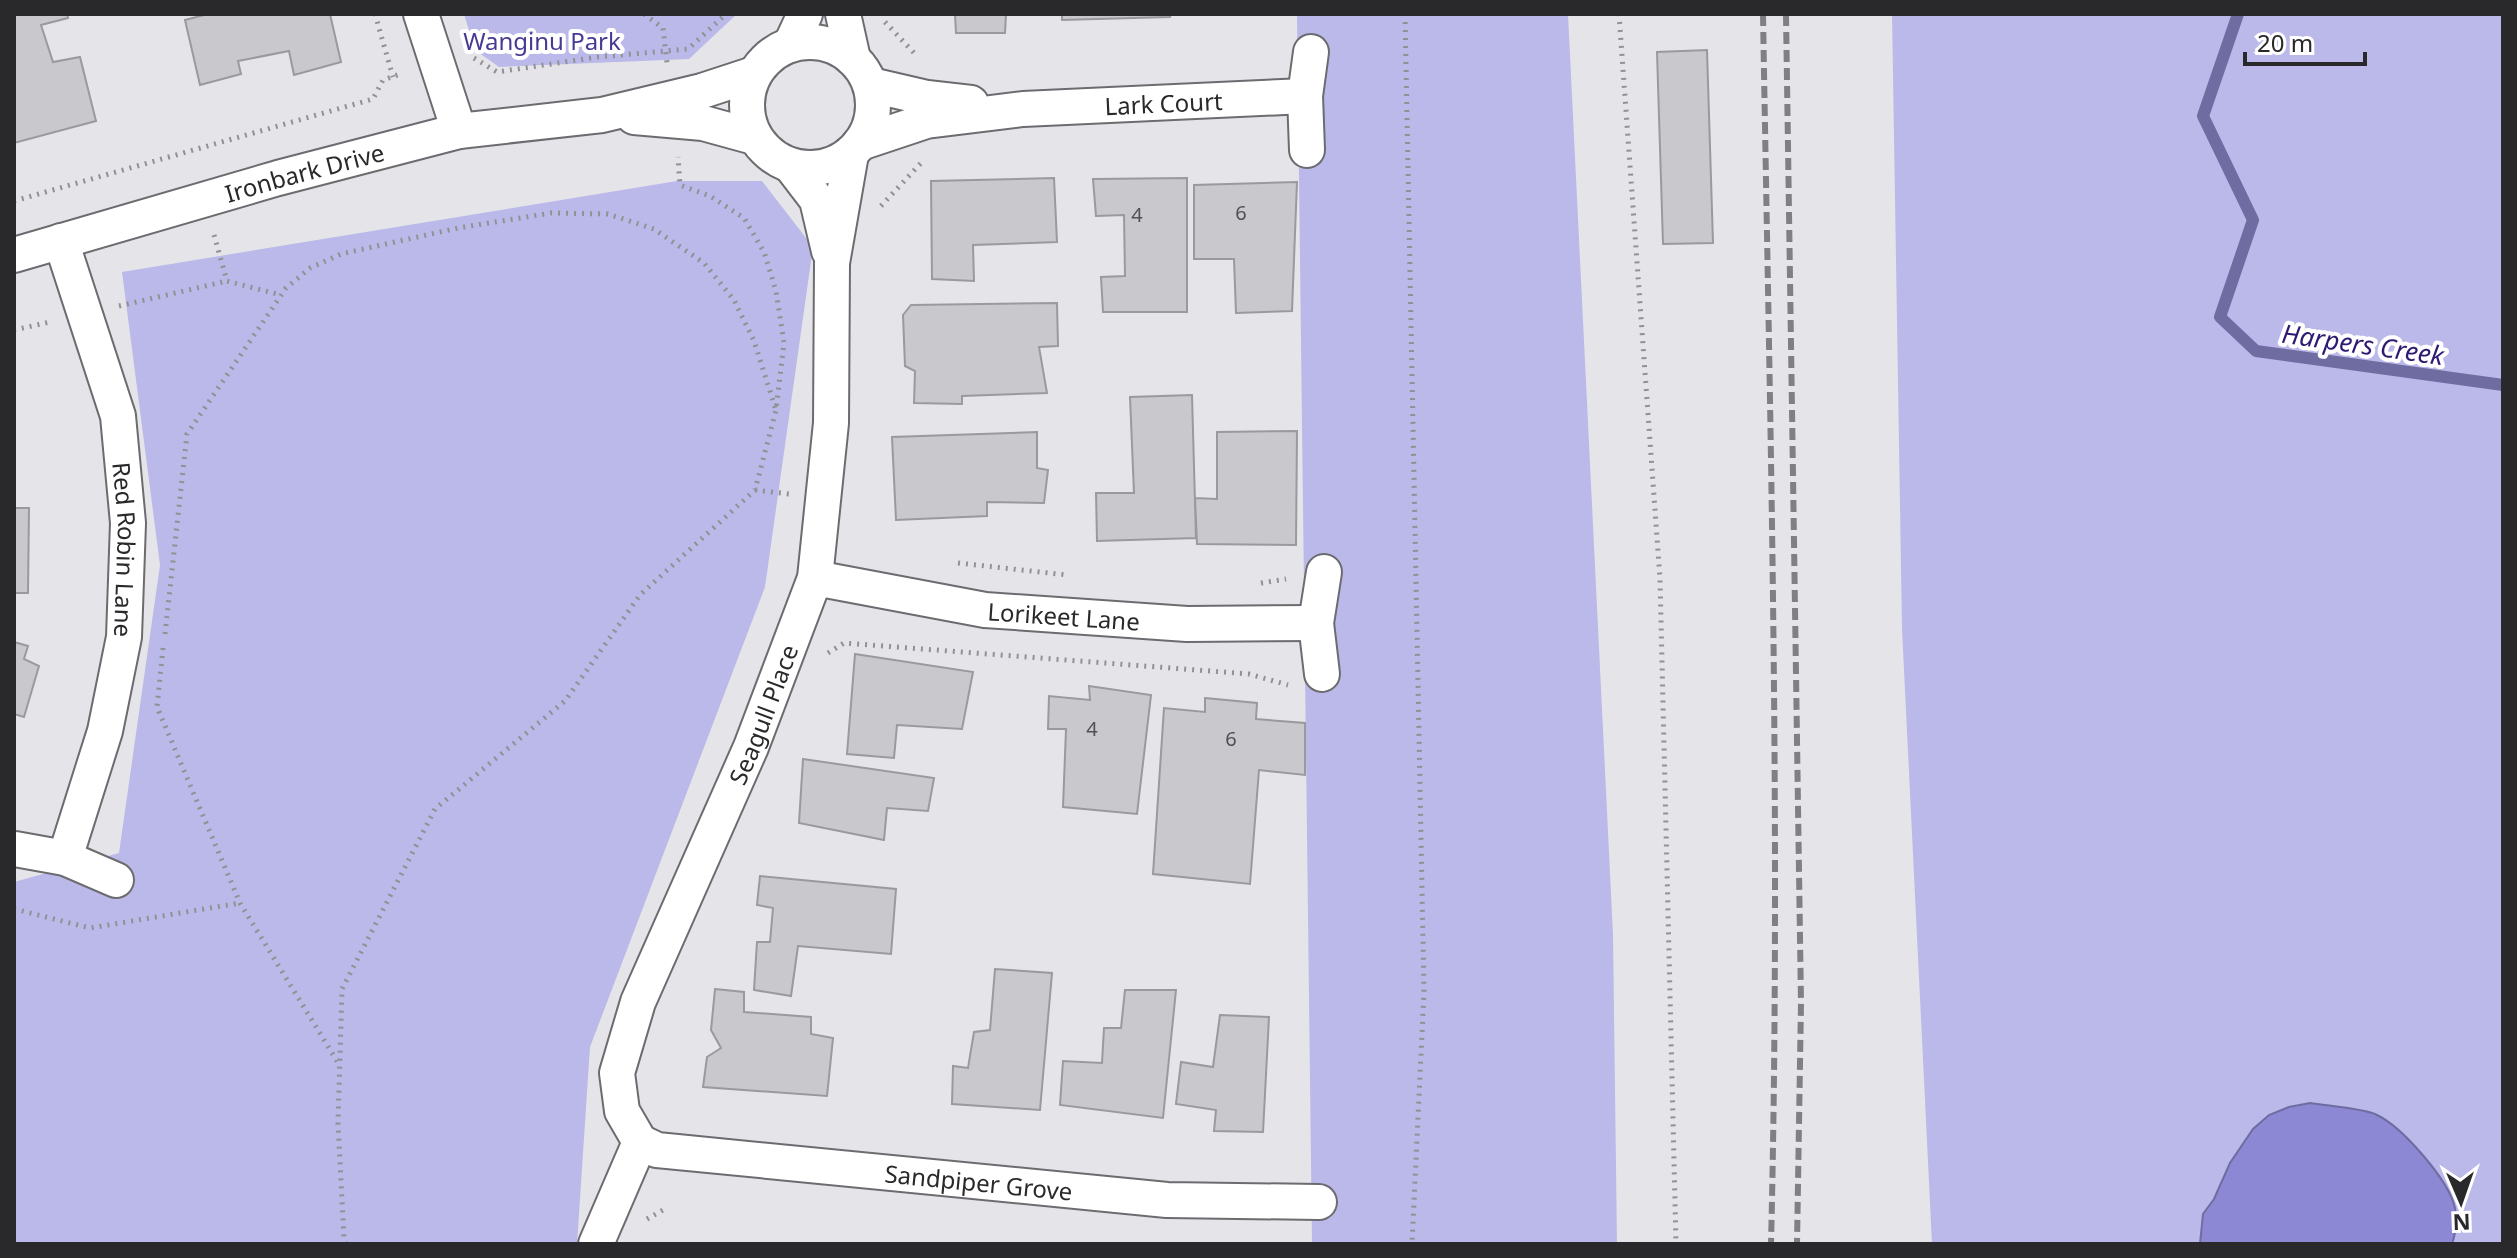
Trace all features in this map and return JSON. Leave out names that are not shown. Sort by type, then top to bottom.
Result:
[{"type":"street","points":[[421,14],[459,131]]},
{"type":"street","points":[[843,14],[874,101],[867,134],[856,148],[822,168],[791,166],[767,154],[754,137],[746,114],[749,84],[754,74],[798,29],[843,51],[862,72]]},
{"type":"street","points":[[1307,150],[1305,96],[1311,52]]},
{"type":"street","name":"Lark Court","points":[[862,72],[927,98],[1023,109]]},
{"type":"street","name":"Ironbark Drive","points":[[14,255],[459,131],[673,110],[754,74]]},
{"type":"street","name":"Lark Court","points":[[856,148],[926,121],[1023,109],[1305,96]]},
{"type":"street","name":"Ironbark Drive","points":[[673,110],[703,123],[754,137]]},
{"type":"street","name":"Seagull Place","points":[[640,1142],[622,1111],[617,1073],[638,1002],[751,747],[815,578],[831,423],[832,263],[856,148]]},
{"type":"street","name":"Seagull Place","points":[[791,166],[817,200],[832,263]]},
{"type":"street","name":"Red Robin Lane","points":[[61,241],[118,416],[128,523],[124,637],[105,731],[65,858]]},
{"type":"street","points":[[1322,674],[1316,623],[1324,572]]},
{"type":"street","name":"Lorikeet Lane","points":[[815,578],[985,610],[1187,624],[1316,623]]},
{"type":"street","points":[[15,849],[65,858],[116,880]]},
{"type":"street","points":[[596,1244],[640,1142]]},
{"type":"street","name":"Sandpiper Grove","points":[[640,1142],[657,1150],[1167,1200],[1319,1202]]},
{"type":"path","points":[[375,14],[393,77]]},
{"type":"path","points":[[346,1244],[338,1123],[342,989],[435,809],[565,701],[640,595],[755,490],[776,410],[784,343],[776,291],[764,252],[744,218],[710,196],[680,185],[663,28],[644,14]]},
{"type":"path","points":[[14,201],[373,99],[383,80],[437,63],[469,55],[497,72],[598,57],[688,49],[726,14]]},
{"type":"path","points":[[874,14],[921,61]]},
{"type":"path","points":[[1405,14],[1424,992],[1412,1244]]},
{"type":"path","points":[[1619,14],[1660,579],[1676,1244]]},
{"type":"path","points":[[875,213],[934,149],[938,120]]},
{"type":"path","points":[[204,200],[227,281],[281,295]]},
{"type":"path","points":[[340,1066],[240,903],[157,707],[187,434],[281,295],[310,268],[341,254],[458,228],[551,213],[608,214],[654,229],[704,263],[734,300],[754,341],[776,410]]},
{"type":"path","points":[[944,562],[1070,575]]},
{"type":"path","points":[[1256,584],[1324,572]]},
{"type":"path","points":[[816,659],[844,643],[1249,674],[1305,690],[1322,674]]},
{"type":"green space","name":"Wanginu Park","points":[[464,14],[737,14],[689,59],[499,67],[475,50]]},
{"type":"green space","points":[[1297,14],[1568,14],[1613,934],[1617,1244],[1312,1244]]},
{"type":"green space","points":[[1892,14],[2503,14],[2503,1244],[1932,1244],[1902,629]]},
{"type":"green space","points":[[677,181],[762,181],[813,247],[765,587],[590,1047],[577,1244],[14,1244],[14,882],[119,853],[160,565],[122,272]]},
{"type":"shaded area","points":[[2310,1103],[2377,1115],[2411,1142],[2434,1169],[2451,1196],[2456,1217],[2452,1244],[2200,1244],[2203,1214],[2214,1199],[2230,1163],[2253,1129],[2269,1115]]},
{"type":"building","points":[[14,14],[67,14],[68,18],[41,25],[53,62],[80,57],[96,121],[14,143]]},
{"type":"building","points":[[208,14],[330,14],[341,62],[294,75],[289,51],[238,61],[241,74],[200,85],[185,20]]},
{"type":"building","points":[[955,14],[1006,14],[1005,33],[956,33]]},
{"type":"building","points":[[1062,14],[1171,14],[1170,17],[1062,20]]},
{"type":"building","points":[[1707,50],[1713,243],[1663,244],[1657,52]]},
{"type":"building","points":[[1054,178],[1057,242],[973,245],[974,281],[932,279],[931,181]]},
{"type":"building","points":[[1187,178],[1187,312],[1103,312],[1101,277],[1125,276],[1124,215],[1096,216],[1093,179]]},
{"type":"building","points":[[1297,182],[1292,311],[1236,313],[1234,259],[1194,259],[1194,185]]},
{"type":"building","points":[[1057,303],[1058,346],[1039,347],[1047,393],[962,396],[962,404],[914,403],[915,371],[905,366],[903,315],[911,305]]},
{"type":"building","points":[[1192,395],[1196,538],[1097,541],[1096,493],[1134,493],[1130,397]]},
{"type":"building","points":[[1297,431],[1296,545],[1197,544],[1195,498],[1217,499],[1217,432]]},
{"type":"building","points":[[1037,432],[1037,468],[1048,470],[1044,503],[987,502],[987,516],[896,520],[892,437]]},
{"type":"building","points":[[14,508],[29,508],[28,593],[14,593]]},
{"type":"building","points":[[14,642],[28,646],[24,659],[39,666],[24,717],[14,714]]},
{"type":"building","points":[[855,654],[973,672],[962,729],[897,725],[894,758],[847,754]]},
{"type":"building","points":[[1089,686],[1151,695],[1137,814],[1063,807],[1066,729],[1048,729],[1049,696],[1090,700]]},
{"type":"building","points":[[1205,698],[1257,703],[1256,719],[1305,723],[1305,775],[1259,770],[1250,884],[1153,874],[1164,708],[1205,712]]},
{"type":"building","points":[[803,759],[934,778],[928,811],[887,808],[884,840],[799,823]]},
{"type":"building","points":[[760,876],[896,889],[891,954],[798,946],[791,996],[754,990],[757,942],[770,942],[773,908],[757,905]]},
{"type":"building","points":[[995,969],[1052,973],[1040,1110],[952,1104],[953,1066],[968,1068],[974,1032],[990,1030]]},
{"type":"building","points":[[715,989],[744,992],[744,1012],[811,1017],[811,1034],[833,1038],[827,1096],[703,1087],[707,1057],[721,1048],[711,1030]]},
{"type":"building","points":[[1125,990],[1176,990],[1163,1118],[1060,1105],[1063,1061],[1102,1063],[1104,1028],[1121,1028]]},
{"type":"building","points":[[1220,1015],[1269,1017],[1263,1132],[1214,1131],[1216,1110],[1176,1104],[1181,1062],[1213,1067]]},
{"type":"waterway","name":"Harpers Creek","points":[[2238,14],[2203,116],[2253,220],[2220,317],[2256,351],[2503,385]]},
{"type":"railway","points":[[1763,14],[1775,783],[1771,1244]]},
{"type":"railway","points":[[1786,14],[1801,1003],[1797,1244]]}]
